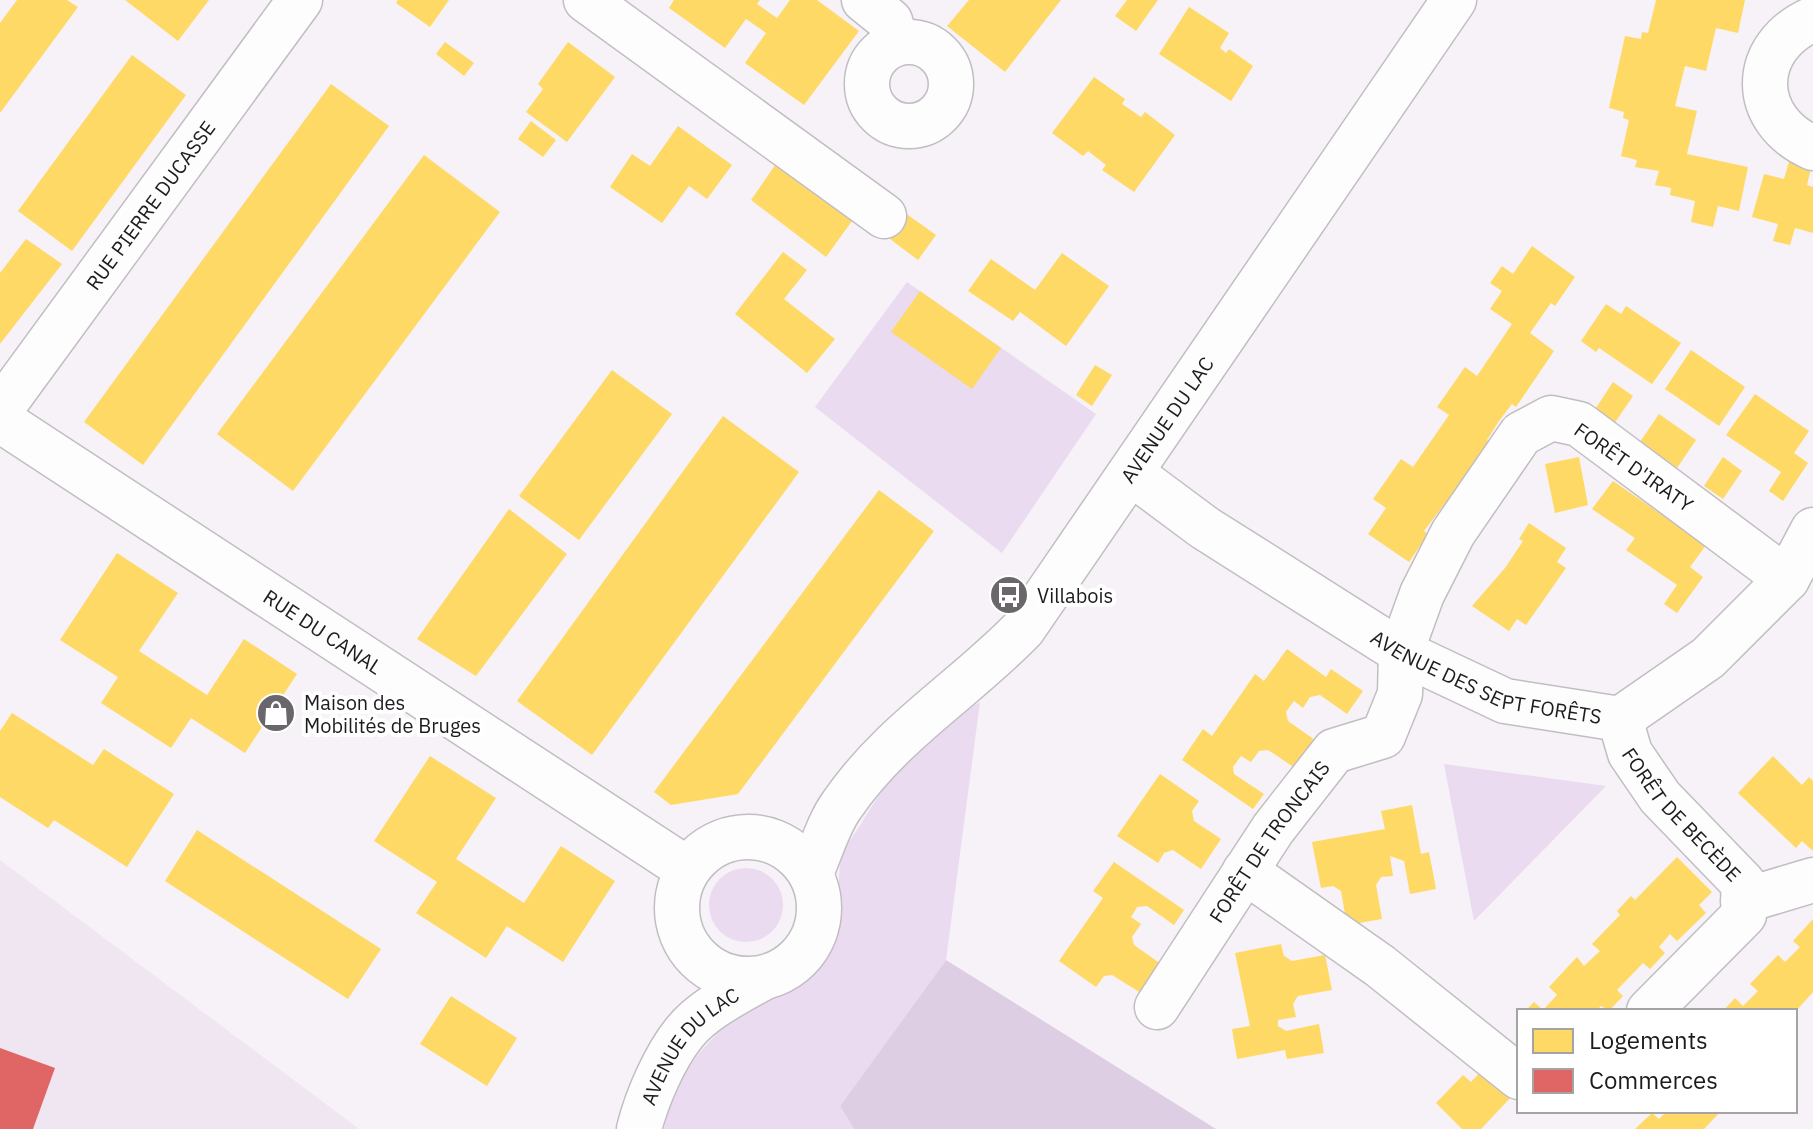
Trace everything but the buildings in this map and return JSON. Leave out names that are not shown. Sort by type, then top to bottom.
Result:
[{"type":"street","name":"RUE PIERRE DUCASSE","points":[[0,410],[300,0]]},
{"type":"street","points":[[586,0],[884,216]]},
{"type":"street","points":[[864,0],[890,21],[897,43]]},
{"type":"street","name":"AVENUE DU LAC","points":[[811,873],[840,807],[887,749],[921,716],[986,667],[1023,629],[1454,0]]},
{"type":"street","points":[[1813,19],[1796,27],[1779,42],[1768,61],[1764,82],[1768,104],[1777,123],[1793,139],[1813,148]]},
{"type":"street","name":"FORÊT D'IRATY","points":[[1401,652],[1422,594],[1453,533],[1521,434],[1551,418],[1579,424],[1787,579]]},
{"type":"street","name":"RUE DU CANAL","points":[[0,420],[687,869]]},
{"type":"street","name":"AVENUE DES SEPT FORÊTS","points":[[1131,473],[1205,528],[1401,652],[1505,701],[1620,719],[1708,658],[1787,579],[1813,530]]},
{"type":"street","name":"FORÊT DE TRONCAIS","points":[[1157,1007],[1273,829],[1334,751],[1383,736],[1400,694],[1401,652]]},
{"type":"street","name":"FORÊT DE BECÈDE","points":[[1620,719],[1630,753],[1660,797],[1743,883],[1744,915],[1651,1009]]},
{"type":"street","points":[[760,837],[840,807]]},
{"type":"street","points":[[683,939],[696,958],[715,972],[738,980],[761,979],[796,962],[817,930],[819,900],[811,873],[798,856],[780,843],[760,837],[739,837],[719,843],[687,869],[678,892],[677,916],[683,939],[685,1031]]},
{"type":"street","points":[[1245,871],[1380,966],[1517,1075]]},
{"type":"street","points":[[1743,901],[1813,880]]},
{"type":"street","name":"AVENUE DU LAC","points":[[639,1129],[665,1065],[685,1031],[732,995],[761,979]]},
{"type":"shaded area","points":[[907,282],[1096,414],[1002,553],[815,407]]},
{"type":"shaded area","points":[[980,702],[946,960],[840,1106],[854,1129],[664,1129],[669,1109],[687,1070],[714,1036],[747,1009],[805,978],[825,959],[837,935],[839,872],[846,847],[883,790],[910,756],[943,726]]},
{"type":"shaded area","points":[[1444,764],[1606,786],[1474,921]]},
{"type":"shaded area","points":[[0,860],[359,1129],[0,1129]]},
{"type":"shaded area","points":[[746,868],[767,874],[777,884],[783,905],[777,926],[767,936],[746,942],[725,936],[715,926],[709,905],[715,884],[725,874]]},
{"type":"shaded area","points":[[946,960],[1216,1129],[854,1129],[840,1106]]},
{"type":"place","name":"Villabois","points":[[1009,595]]},
{"type":"place","name":"Maison des Mobilités de Bruges","points":[[276,713]]}]
